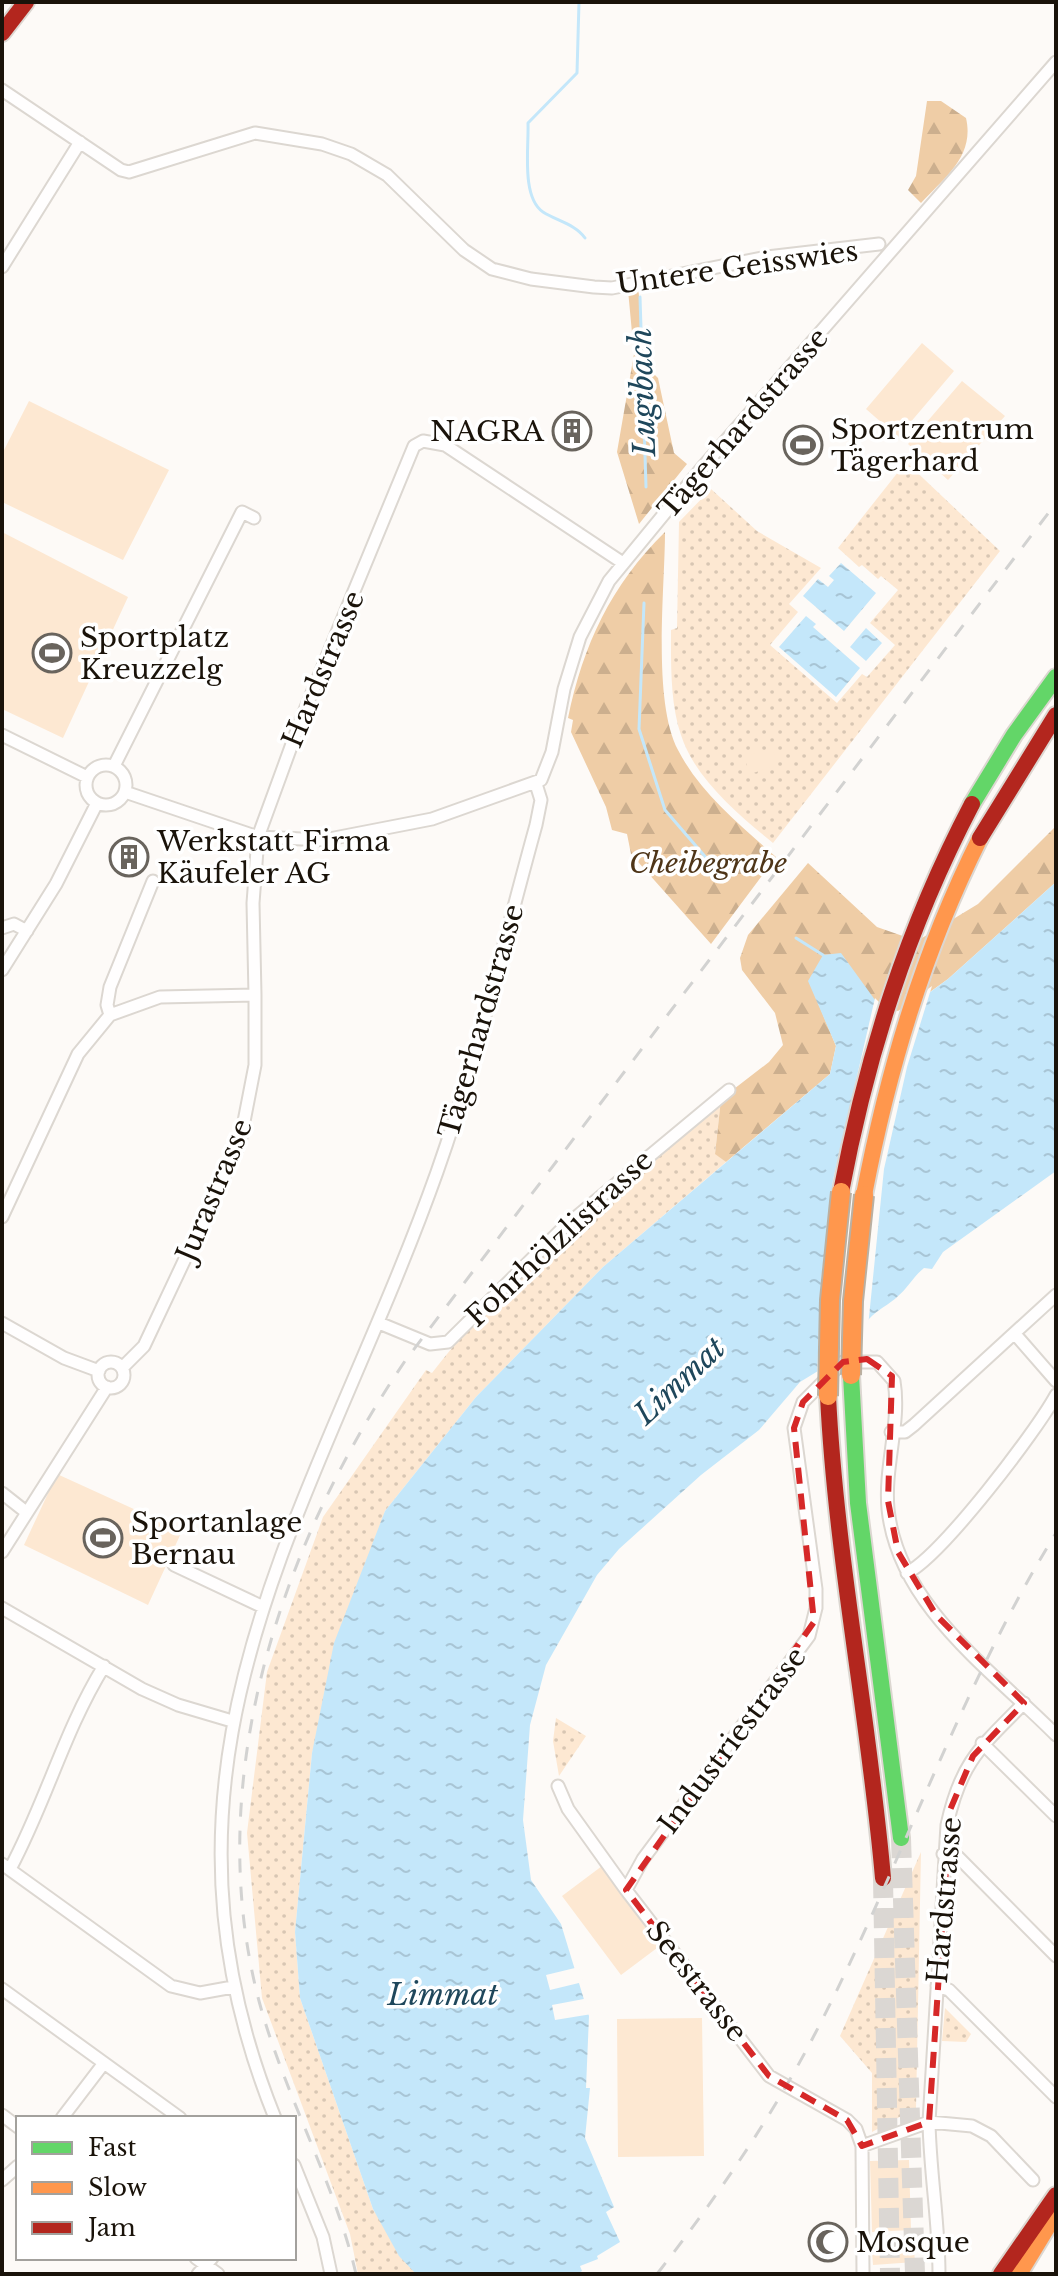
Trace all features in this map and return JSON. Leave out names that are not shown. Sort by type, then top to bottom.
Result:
[{"type":"main road","points":[[2,33],[26,2]]},
{"type":"main road","points":[[883,1878],[874,1782],[837,1518],[828,1396],[830,1300],[841,1192],[862,1087],[886,1002],[922,905],[962,821],[1011,739],[1056,677]]},
{"type":"main road","points":[[901,1838],[860,1516],[847,1369],[864,1195],[888,1079],[918,980],[953,890],[1001,797],[1056,715]]},
{"type":"main road","points":[[1001,797],[1056,740]]},
{"type":"main road","points":[[993,2274],[1020,2266],[1056,2195]]},
{"type":"main road","points":[[1001,2274],[1020,2266],[1056,2213]]},
{"type":"street","name":"Tägerhardstrasse","points":[[274,2116],[254,2066],[233,1987],[223,1920],[219,1851],[232,1721],[261,1606],[379,1323],[454,1118],[536,825],[541,800],[536,784],[546,772],[564,689],[580,637],[597,600],[623,563],[1056,62]]},
{"type":"street","name":"Untere Geisswies","points":[[2,90],[129,172],[255,133],[322,144],[351,154],[387,175],[464,250],[492,269],[531,279],[612,288],[767,257],[879,244]]},
{"type":"street","points":[[2,267],[80,142]]},
{"type":"street","name":"Hardstrasse","points":[[255,995],[253,889],[258,837],[300,722],[414,446],[423,441],[445,445],[623,563]]},
{"type":"street","points":[[114,766],[242,512],[254,518]]},
{"type":"street","points":[[2,735],[87,777]]},
{"type":"street","points":[[101,765],[114,766],[124,777],[125,792],[114,803],[97,803],[86,789],[87,777],[101,765]]},
{"type":"street","points":[[125,792],[258,837],[324,840],[374,833],[432,819],[536,784]]},
{"type":"street","points":[[2,970],[78,846],[97,803]]},
{"type":"street","points":[[110,1015],[107,1005],[110,987],[153,881]]},
{"type":"street","points":[[2,928],[14,924],[27,931]]},
{"type":"street","points":[[2,1217],[78,1054],[110,1015],[160,997],[255,995]]},
{"type":"street","name":"Jurastrasse","points":[[122,1368],[144,1346],[240,1142],[255,1065],[255,995]]},
{"type":"street","name":"Fohrhölzlistrasse","points":[[379,1323],[436,1345],[448,1342],[563,1228],[729,1090]]},
{"type":"street","points":[[891,1432],[908,1431],[1056,1295]]},
{"type":"street","points":[[2,1323],[64,1358],[99,1371]]},
{"type":"street","points":[[1015,1334],[1056,1381]]},
{"type":"street","points":[[847,1369],[872,1360],[889,1372],[895,1391],[888,1510],[895,1542],[907,1573],[936,1615],[1056,1735]]},
{"type":"street","points":[[107,1362],[122,1368],[121,1383],[107,1387],[99,1379],[99,1371],[107,1362]]},
{"type":"street","name":"Industriestrasse","points":[[626,1890],[643,1859],[809,1636],[816,1608],[816,1589],[794,1428],[803,1402],[847,1369]]},
{"type":"street","points":[[2,1552],[101,1402],[107,1387]]},
{"type":"street","points":[[907,1573],[921,1564],[958,1525],[1056,1395]]},
{"type":"street","points":[[2,1493],[26,1512]]},
{"type":"street","points":[[174,1565],[261,1606]]},
{"type":"street","points":[[2,1608],[172,1703],[232,1721]]},
{"type":"street","points":[[104,1666],[71,1729],[37,1820],[6,1866],[171,1986],[200,1993],[233,1987]]},
{"type":"street","name":"Hardstrasse","points":[[939,2274],[937,2218],[929,2169],[929,2122],[943,1854],[954,1796],[965,1768],[982,1743],[1024,1703]]},
{"type":"street","points":[[982,1743],[1056,1816]]},
{"type":"street","name":"Seestrasse","points":[[558,1786],[568,1809],[626,1890],[769,2076],[847,2120],[856,2129],[862,2146]]},
{"type":"street","points":[[943,1854],[958,1857],[1056,1956]]},
{"type":"street","points":[[937,1986],[949,1990],[1056,2097]]},
{"type":"street","points":[[2,1989],[177,2116]]},
{"type":"street","points":[[64,2116],[104,2063]]},
{"type":"street","points":[[863,2274],[862,2146],[929,2122],[972,2126],[982,2130],[1033,2180]]},
{"type":"street","points":[[296,2172],[323,2237],[331,2274]]},
{"type":"street","points":[[203,2264],[218,2274]]},
{"type":"highlighted area","points":[[867,1359],[892,1376],[888,1501],[898,1552],[936,1615],[1024,1703],[973,1756],[950,1810],[929,2122],[862,2146],[847,2120],[769,2076],[626,1890],[814,1622],[794,1428],[803,1402],[843,1362]]},
{"type":"shaded area","points":[[922,343],[954,371],[898,437],[866,409]]},
{"type":"shaded area","points":[[962,381],[1005,416],[948,480],[908,444]]},
{"type":"shaded area","name":"Sportplatz Kreuzzelg","points":[[29,401],[169,470],[123,560],[2,502],[2,454]]},
{"type":"shaded area","points":[[906,462],[1000,551],[773,843],[707,781],[688,751],[677,723],[671,630],[677,628],[679,522],[711,489],[757,531],[821,568],[789,604],[798,612],[770,645],[837,703],[862,674],[867,677],[895,645],[870,623],[898,590],[881,576],[878,579],[862,565],[859,567],[838,548]]},
{"type":"shaded area","name":"Sportplatz Kreuzzelg","points":[[2,532],[128,597],[63,738],[2,709]]},
{"type":"shaded area","points":[[772,748],[778,765],[750,774],[744,757]]},
{"type":"shaded area","points":[[721,1099],[715,1153],[726,1162],[603,1267],[476,1397],[385,1511],[312,1753],[295,1932],[300,1998],[373,2209],[416,2274],[358,2274],[350,2234],[262,1998],[247,1833],[267,1672],[323,1517],[426,1370],[432,1373],[497,1298],[569,1228]]},
{"type":"shaded area","name":"Sportanlage Bernau","points":[[57,1474],[182,1531],[148,1605],[24,1545]]},
{"type":"shaded area","points":[[556,1718],[586,1736],[559,1776],[553,1741]]},
{"type":"shaded area","points":[[921,1852],[916,2108],[872,2132],[872,2073],[840,2036]]},
{"type":"shaded area","points":[[602,1866],[661,1945],[621,1975],[562,1896]]},
{"type":"shaded area","points":[[945,2008],[971,2034],[966,2042],[942,2041]]},
{"type":"shaded area","points":[[702,2018],[704,2156],[618,2157],[617,2019]]},
{"type":"shaded area","points":[[909,2160],[911,2230],[872,2232],[870,2161]]},
{"type":"shaded area","points":[[913,2236],[915,2262],[873,2265],[871,2239]]},
{"type":"green space","points":[[927,101],[941,101],[966,118],[968,132],[956,165],[921,203],[908,190],[916,176]]},
{"type":"green space","points":[[638,285],[645,365],[658,378],[674,453],[687,464],[639,524],[617,452],[634,354],[628,290]]},
{"type":"green space","name":"Cheibegrabe","points":[[665,532],[662,674],[670,729],[678,750],[698,780],[722,808],[776,857],[711,944],[631,854],[627,834],[612,830],[606,807],[571,732],[573,720],[568,718],[582,666],[602,618],[629,573]]},
{"type":"green space","points":[[1056,826],[1056,882],[948,979],[898,1015],[809,981],[836,1046],[830,1074],[726,1162],[715,1154],[721,1099],[769,1062],[783,1045],[775,1013],[742,970],[740,958],[748,935],[808,863],[877,927],[917,941],[978,904]]},
{"type":"water","points":[[841,563],[876,593],[844,631],[803,596],[818,579],[828,587],[834,580],[829,576]]},
{"type":"water","points":[[806,616],[816,624],[813,627],[860,668],[836,697],[779,647]]},
{"type":"water","points":[[866,628],[882,643],[866,661],[850,647]]},
{"type":"water","name":"Limmat","points":[[1056,882],[1056,1171],[943,1252],[932,1269],[924,1268],[901,1294],[874,1314],[818,1371],[800,1382],[759,1430],[701,1475],[619,1549],[597,1575],[546,1665],[530,1725],[523,1820],[531,1880],[561,1924],[589,2016],[586,2088],[590,2088],[585,2138],[614,2207],[606,2212],[620,2242],[597,2256],[598,2259],[580,2266],[582,2271],[577,2274],[416,2274],[399,2256],[373,2209],[300,1998],[295,1932],[312,1753],[334,1643],[385,1511],[476,1397],[603,1267],[830,1074],[836,1046],[808,981],[823,955],[841,953],[883,1011],[899,1015],[948,979]]},
{"type":"pier","points":[[932,986],[907,1067],[884,1169],[868,1327],[817,1376],[821,1281],[833,1180],[875,998],[885,1008],[898,1011]]},
{"type":"pier","points":[[579,1967],[583,1982],[550,1990],[546,1975]]},
{"type":"pier","points":[[589,1998],[592,2014],[555,2020],[552,2005]]},
{"type":"waterway","name":"Lugibach","points":[[579,2],[577,73],[528,123],[528,171],[536,205],[543,212],[576,229],[585,238]]},
{"type":"waterway","name":"Lugibach","points":[[640,297],[646,487]]},
{"type":"waterway","name":"Lugibach","points":[[644,603],[639,729],[665,810],[714,867]]},
{"type":"waterway","name":"Lugibach","points":[[796,938],[823,955]]},
{"type":"tunnel","points":[[901,1838],[915,2274]]},
{"type":"tunnel","points":[[883,1878],[890,2274]]},
{"type":"railway","points":[[356,2274],[335,2205],[269,2036],[259,2001],[244,1918],[240,1834],[247,1750],[264,1667],[289,1585],[322,1507],[361,1432],[405,1361],[1056,503]]},
{"type":"railway","points":[[657,2274],[744,2154],[802,2059],[849,1965],[990,1653],[1056,1533]]},
{"type":"traffic: fast","points":[[972,804],[1014,735],[1056,677]]},
{"type":"traffic: fast","points":[[851,1375],[858,1503],[901,1838]]},
{"type":"traffic: slow","points":[[864,1195],[884,1103],[910,1012],[941,924],[980,838]]},
{"type":"traffic: slow","points":[[828,1396],[830,1300],[841,1192]]},
{"type":"traffic: slow","points":[[851,1375],[853,1301],[864,1195]]},
{"type":"traffic: slow","points":[[1019,2274],[1056,2213]]},
{"type":"traffic: jam","points":[[2,33],[26,2]]},
{"type":"traffic: jam","points":[[980,838],[1056,715]]},
{"type":"traffic: jam","points":[[841,1192],[863,1091],[892,993],[928,898],[972,804]]},
{"type":"traffic: jam","points":[[828,1396],[838,1517],[883,1878]]},
{"type":"traffic: jam","points":[[1001,2274],[1056,2195]]},
{"type":"place","name":"NAGRA","points":[[572,431]]},
{"type":"place","name":"Sportzentrum Tägerhard","points":[[803,445]]},
{"type":"place","name":"Sportplatz Kreuzzelg","points":[[52,653]]},
{"type":"place","name":"Werkstatt Firma Käufeler AG","points":[[129,857]]},
{"type":"place","name":"Sportanlage Bernau","points":[[103,1538]]},
{"type":"place","name":"Mosque","points":[[828,2242]]}]
